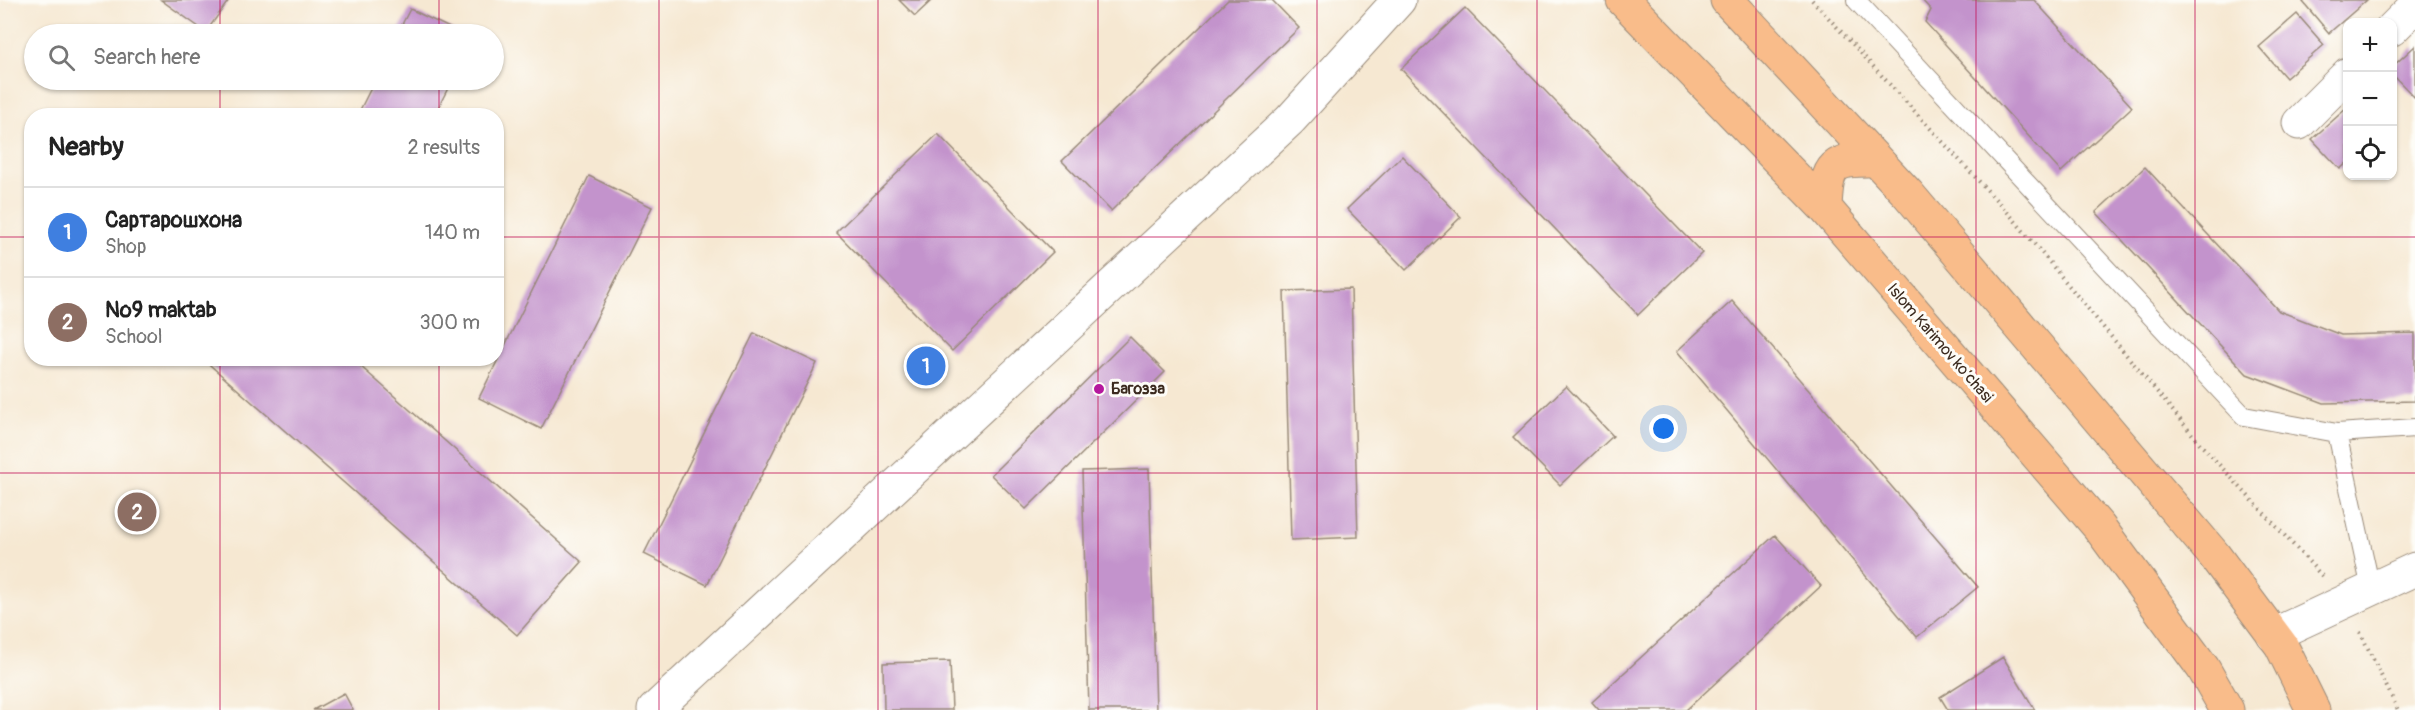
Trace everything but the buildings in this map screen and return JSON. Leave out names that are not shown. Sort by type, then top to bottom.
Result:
[{"type":"main road","name":"Islom Karimov ko‘chasi","points":[[1623,0],[1825,208],[2099,527],[2204,668],[2227,710]]},
{"type":"main road","points":[[1734,2],[1916,203],[2214,555],[2273,634],[2313,710]]},
{"type":"main road","points":[[1825,208],[1827,180],[1841,162],[1853,159],[1876,160]]},
{"type":"street","points":[[654,710],[1290,120],[1399,0]]},
{"type":"street","points":[[2397,23],[2415,6]]},
{"type":"street","points":[[2299,123],[2343,79]]},
{"type":"street","points":[[2273,634],[2415,569]]},
{"type":"lane","points":[[1856,0],[2244,416],[2337,433],[2415,428]]},
{"type":"lane","points":[[2337,433],[2358,595]]},
{"type":"path","points":[[1812,0],[2011,216],[2202,446],[2358,595],[2398,710]]},
{"type":"place","name":"Сартарошхона","points":[[926,366]]},
{"type":"place","name":"Багозза","points":[[1099,389]]},
{"type":"place","name":"№9 maktab","points":[[137,512]]}]
